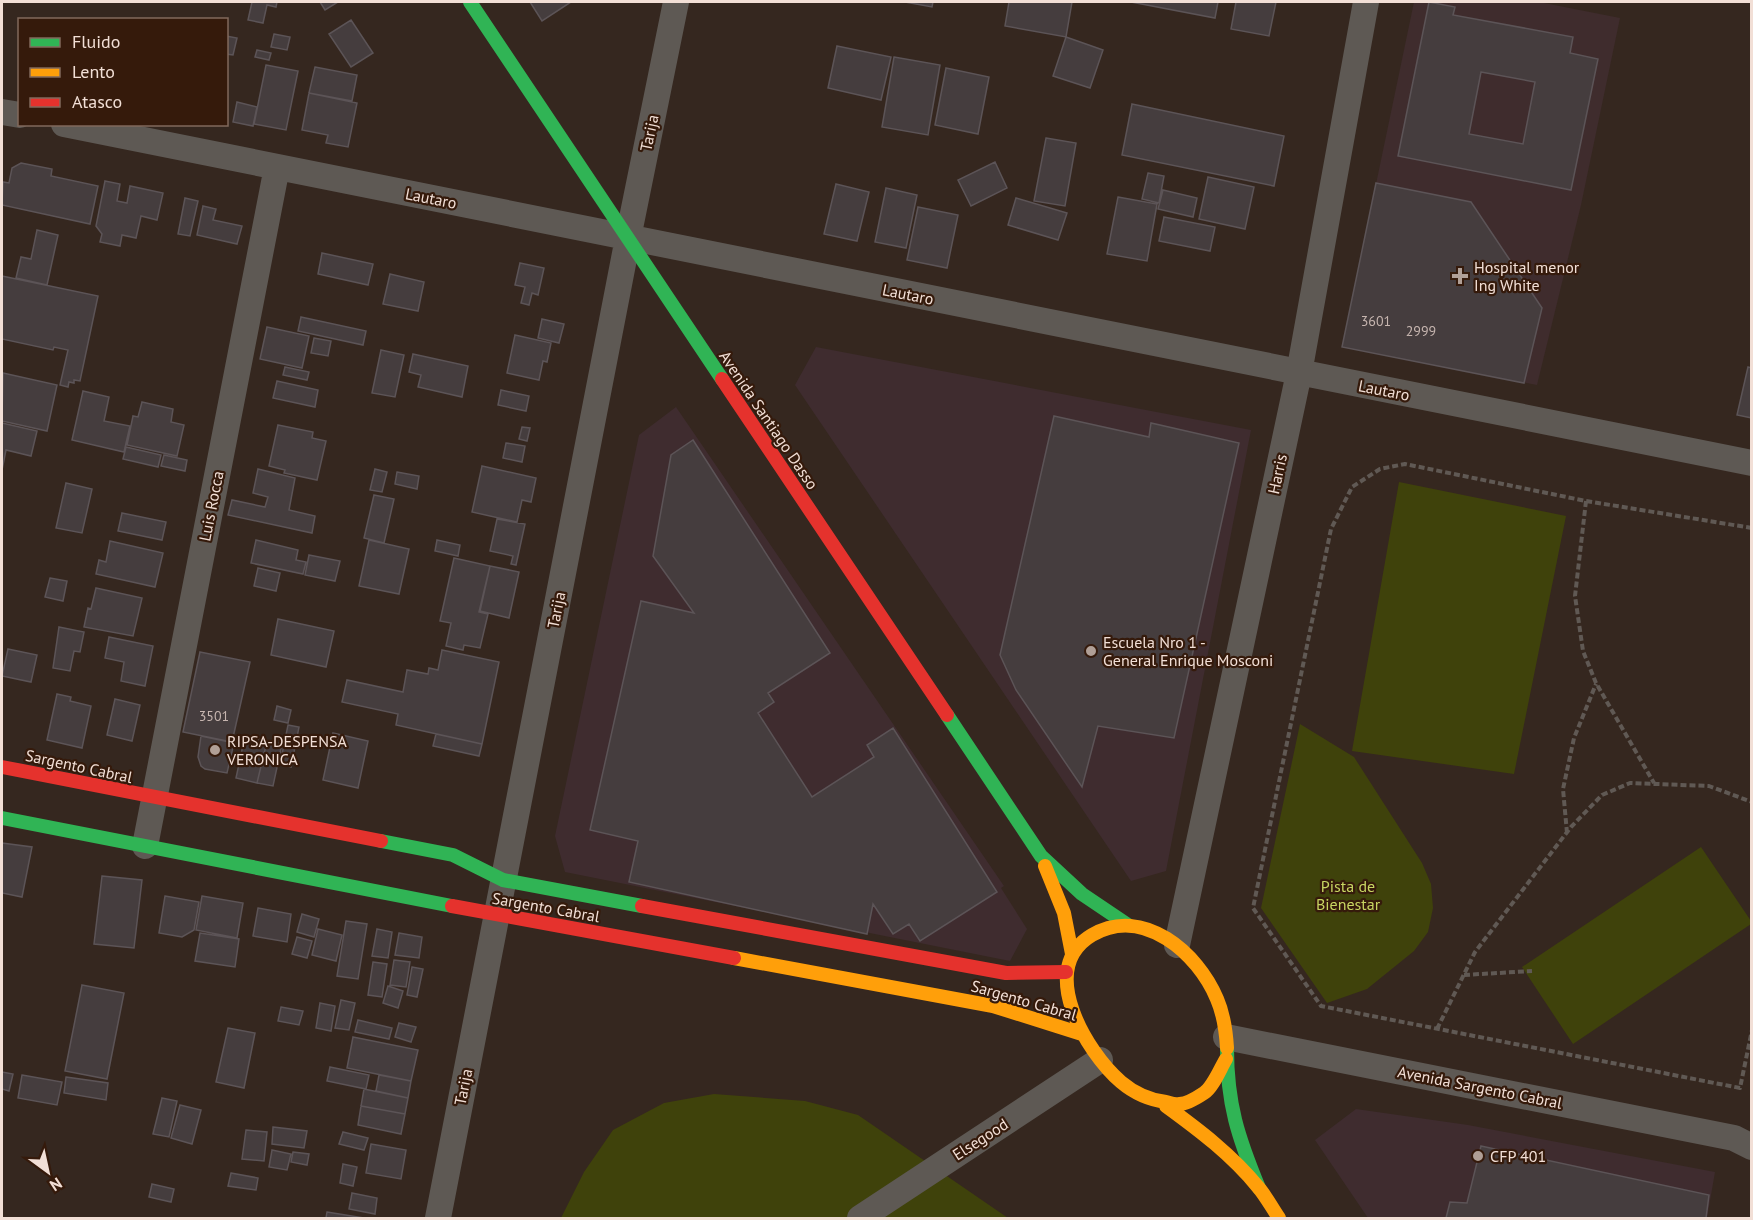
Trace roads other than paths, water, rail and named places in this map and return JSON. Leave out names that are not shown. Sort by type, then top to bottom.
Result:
[{"type":"street","name":"Avenida Santiago Dasso","points":[[470,2],[1041,856],[1064,913],[1072,954]]},
{"type":"street","name":"Tarija","points":[[438,1218],[676,2]]},
{"type":"street","name":"Harris","points":[[1177,945],[1299,373],[1366,2]]},
{"type":"street","points":[[2,112],[18,116]]},
{"type":"street","name":"Lautaro","points":[[74,126],[1752,463]]},
{"type":"street","name":"Luis Rocca","points":[[145,846],[277,167]]},
{"type":"street","name":"Sargento Cabral","points":[[2,767],[453,855],[503,880],[1006,973],[1066,972]]},
{"type":"street","name":"Sargento Cabral","points":[[2,818],[497,915],[993,1006],[1082,1034]]},
{"type":"street","name":"Avenida Santiago Dasso","points":[[1041,856],[1084,897],[1105,913],[1128,925],[1164,935],[1196,965],[1211,988],[1223,1014],[1228,1092],[1234,1122],[1258,1188]]},
{"type":"street","name":"Avenida Santiago Dasso","points":[[1128,925],[1098,931],[1072,954],[1066,972],[1066,989],[1082,1034],[1100,1060],[1130,1089],[1166,1106],[1209,1139],[1258,1188],[1279,1218]]},
{"type":"street","points":[[1166,1106],[1186,1103],[1205,1093],[1219,1078],[1226,1048]]},
{"type":"street","name":"Avenida Sargento Cabral","points":[[1226,1048],[1743,1142]]},
{"type":"street","name":"Elsegood","points":[[860,1218],[1100,1060]]},
{"type":"place","name":"Hospital menor Ing White","points":[[1460,276]]},
{"type":"place","name":"Escuela Nro 1 - General Enrique Mosconi","points":[[1091,651]]},
{"type":"place","name":"RIPSA-DESPENSA VERONICA","points":[[215,750]]},
{"type":"place","name":"CFP 401","points":[[1478,1156]]},
{"type":"park label","name":"Pista de Bienestar","points":[[1348,895]]}]
